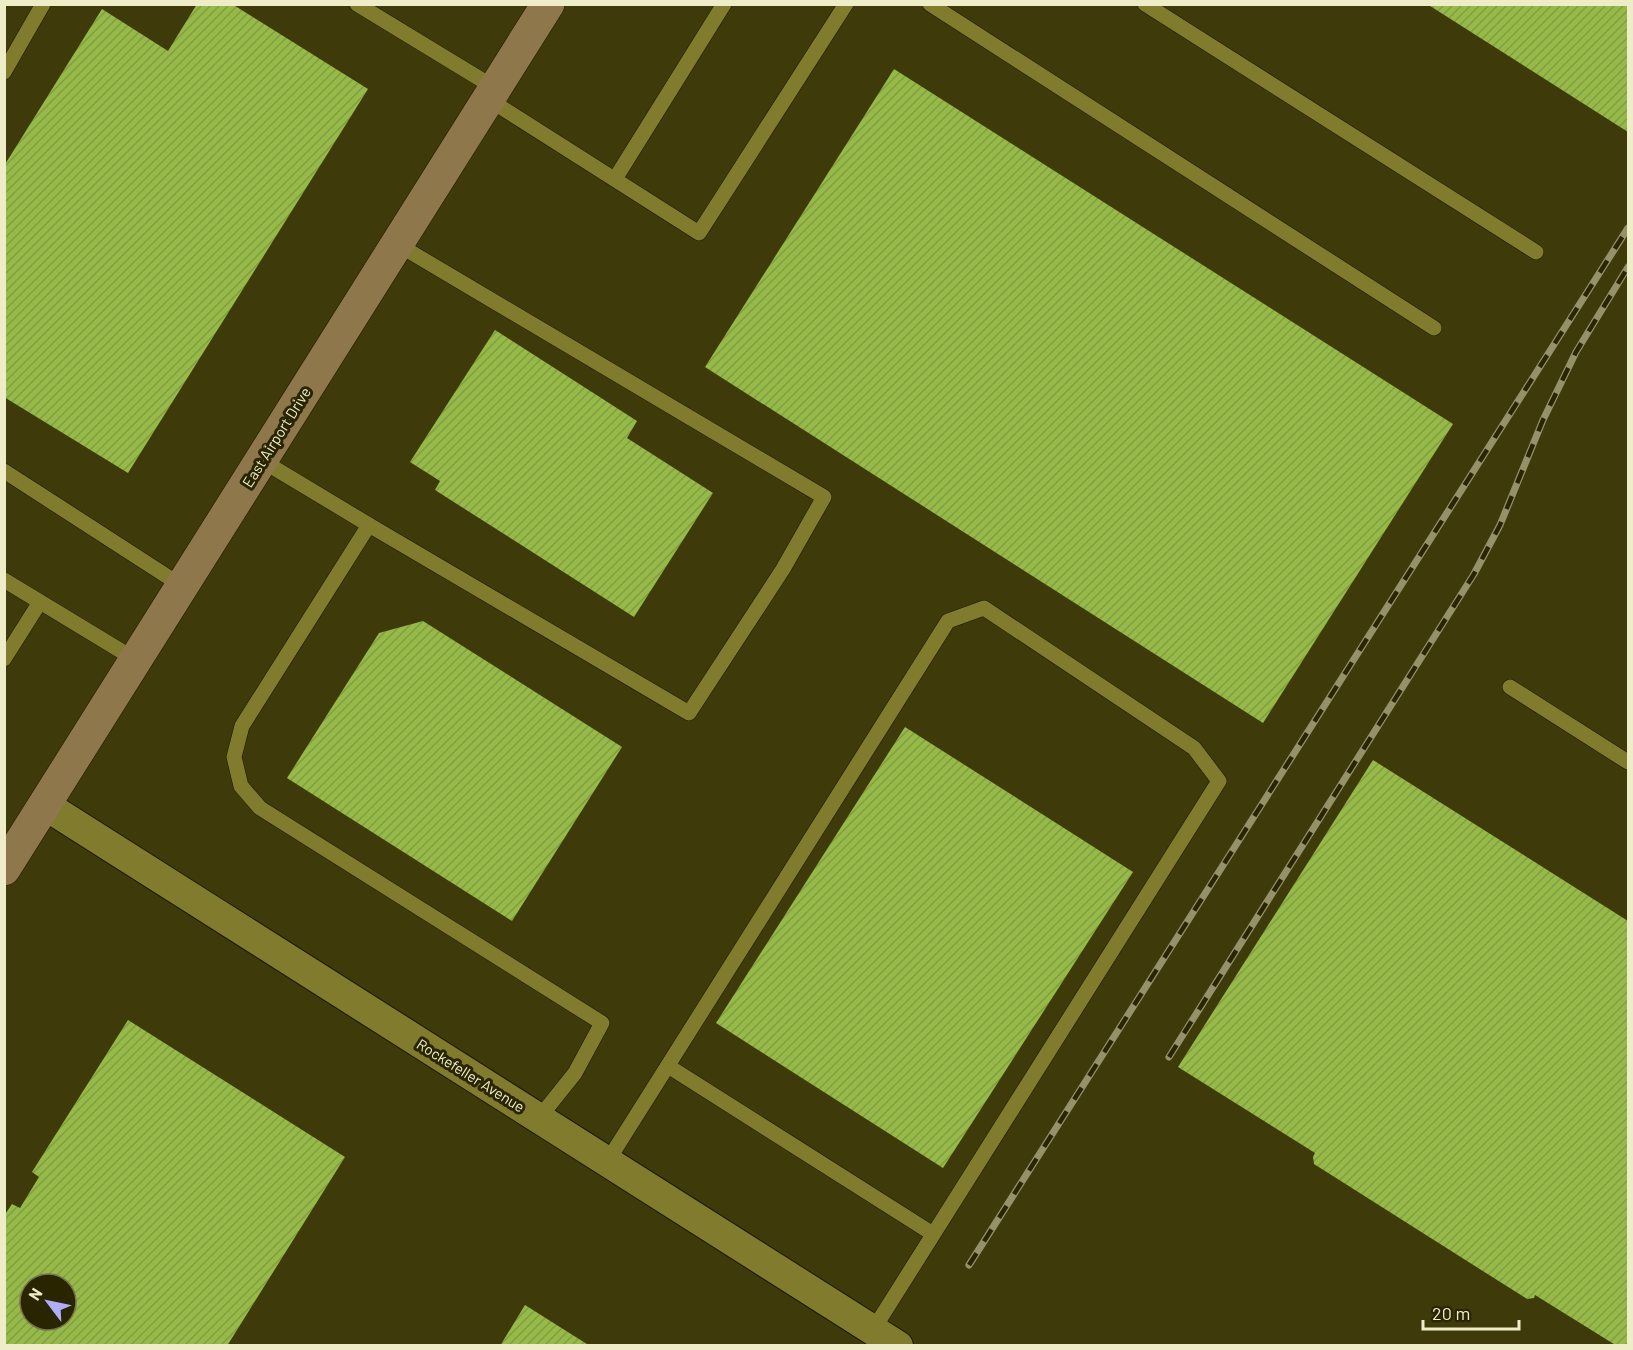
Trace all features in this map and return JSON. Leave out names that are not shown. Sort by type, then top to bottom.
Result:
[{"type":"main road","name":"East Airport Drive","points":[[4,869],[548,4]]},
{"type":"street","name":"Rockefeller Avenue","points":[[45,805],[898,1346]]},
{"type":"lane","points":[[4,72],[43,4]]},
{"type":"lane","points":[[357,4],[615,180],[699,233],[846,4]]},
{"type":"lane","points":[[615,180],[724,4]]},
{"type":"lane","points":[[930,4],[1434,328]]},
{"type":"lane","points":[[1145,4],[1536,252]]},
{"type":"lane","points":[[261,460],[689,713],[783,569],[824,498],[397,244]]},
{"type":"lane","points":[[4,471],[182,586]]},
{"type":"lane","points":[[369,525],[242,726],[234,757],[241,786],[260,808],[602,1023],[575,1073],[538,1118]]},
{"type":"lane","points":[[4,580],[136,660]]},
{"type":"lane","points":[[4,659],[40,602]]},
{"type":"lane","points":[[608,1162],[948,621],[984,608],[1194,748],[1219,781],[873,1330]]},
{"type":"lane","points":[[1510,687],[1629,762]]},
{"type":"lane","points":[[668,1066],[933,1234]]},
{"type":"shaded area","points":[[5,5],[1628,5],[1628,1345],[5,1346]]},
{"type":"building","points":[[197,4],[232,4],[368,89],[128,473],[4,397],[4,166],[102,9],[168,51]]},
{"type":"building","points":[[1427,4],[1628,4],[1628,132]]},
{"type":"building","points":[[894,69],[1453,424],[1263,723],[705,367]]},
{"type":"building","points":[[495,330],[637,421],[627,438],[713,493],[634,617],[435,490],[440,481],[410,462]]},
{"type":"building","points":[[423,621],[622,747],[512,921],[287,778],[379,633]]},
{"type":"building","points":[[905,727],[1133,872],[943,1168],[716,1023]]},
{"type":"building","points":[[1373,760],[1628,921],[1628,1346],[1617,1346],[1535,1295],[1534,1298],[1527,1299],[1314,1164],[1315,1153],[1178,1067]]},
{"type":"building","points":[[128,1020],[345,1157],[227,1346],[4,1346],[4,1216],[12,1204],[20,1208],[39,1177],[32,1172]]},
{"type":"building","points":[[525,1305],[590,1346],[500,1346]]},
{"type":"railway","points":[[969,1265],[1628,228]]},
{"type":"railway","points":[[1169,1057],[1474,574],[1500,525],[1543,420],[1576,352],[1628,267]]}]
